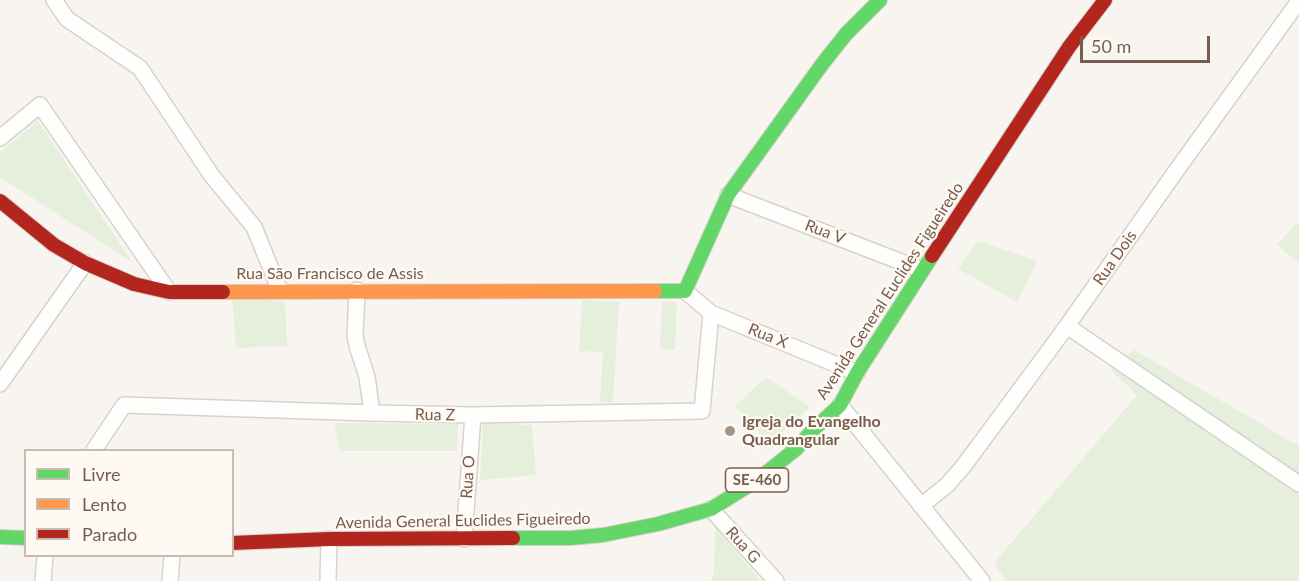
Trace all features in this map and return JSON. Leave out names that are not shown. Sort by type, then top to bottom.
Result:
[{"type":"main road","points":[[685,291],[728,195],[823,63],[846,34],[879,0]]},
{"type":"main road","name":"Avenida General Euclides Figueiredo","points":[[1069,47],[1088,0]]},
{"type":"main road","name":"Avenida General Euclides Figueiredo","points":[[234,543],[329,539],[571,538],[603,535],[658,524],[711,509],[756,481],[796,449],[840,405],[856,373],[922,270],[1069,47],[1105,0]]},
{"type":"main road","name":"Rua São Francisco de Assis","points":[[0,201],[54,245],[85,263],[134,284],[169,291],[685,291]]},
{"type":"main road","points":[[0,537],[24,538]]},
{"type":"street","points":[[54,0],[67,19],[140,68],[212,176],[254,227],[280,291]]},
{"type":"street","name":"Rua Dois","points":[[921,506],[962,468],[1067,326],[1299,1]]},
{"type":"street","points":[[0,138],[40,105],[169,291]]},
{"type":"street","name":"Rua V","points":[[728,195],[922,270]]},
{"type":"street","points":[[0,384],[85,263]]},
{"type":"street","points":[[357,290],[355,335],[367,377],[372,414]]},
{"type":"street","name":"Rua X","points":[[685,291],[711,313],[856,373]]},
{"type":"street","name":"Rua Z","points":[[95,449],[124,405],[372,414],[473,415],[702,411],[711,313]]},
{"type":"street","points":[[1067,326],[1299,484]]},
{"type":"street","points":[[840,405],[982,581]]},
{"type":"street","name":"Rua O","points":[[464,539],[473,415]]},
{"type":"street","name":"Rua G","points":[[711,509],[772,579]]},
{"type":"street","points":[[328,581],[329,539]]},
{"type":"street","points":[[43,581],[45,557]]},
{"type":"street","points":[[170,581],[172,557]]},
{"type":"green space","points":[[38,121],[133,263],[0,177],[0,152]]},
{"type":"green space","points":[[1297,222],[1299,224],[1299,263],[1277,245]]},
{"type":"green space","points":[[978,241],[1037,261],[1017,302],[958,269]]},
{"type":"green space","points":[[232,298],[285,301],[287,346],[236,348]]},
{"type":"green space","points":[[582,300],[619,302],[613,402],[600,402],[603,352],[579,351]]},
{"type":"green space","points":[[662,301],[677,302],[675,350],[660,349]]},
{"type":"green space","points":[[1134,350],[1299,446],[1299,581],[1006,581],[994,563],[1137,395],[1110,369]]},
{"type":"green space","points":[[766,377],[810,407],[769,445],[735,406]]},
{"type":"green space","points":[[334,423],[458,424],[457,451],[340,451]]},
{"type":"green space","points":[[483,423],[532,425],[536,475],[480,480]]},
{"type":"green space","points":[[715,527],[759,581],[711,581],[714,571]]},
{"type":"traffic: fast","points":[[655,291],[685,291],[728,195],[823,63],[846,34],[880,0]]},
{"type":"traffic: fast","points":[[513,538],[571,538],[603,535],[658,524],[711,509],[756,481],[796,449],[840,405],[857,373],[932,256]]},
{"type":"traffic: fast","points":[[0,537],[24,538]]},
{"type":"traffic: slow","points":[[223,292],[655,291]]},
{"type":"traffic: jam","points":[[932,256],[1069,47],[1105,0]]},
{"type":"traffic: jam","points":[[0,201],[54,245],[85,263],[134,284],[169,292],[223,292]]},
{"type":"traffic: jam","points":[[234,543],[329,539],[513,538]]},
{"type":"place","name":"Igreja do Evangelho Quadrangular","points":[[730,431]]}]
